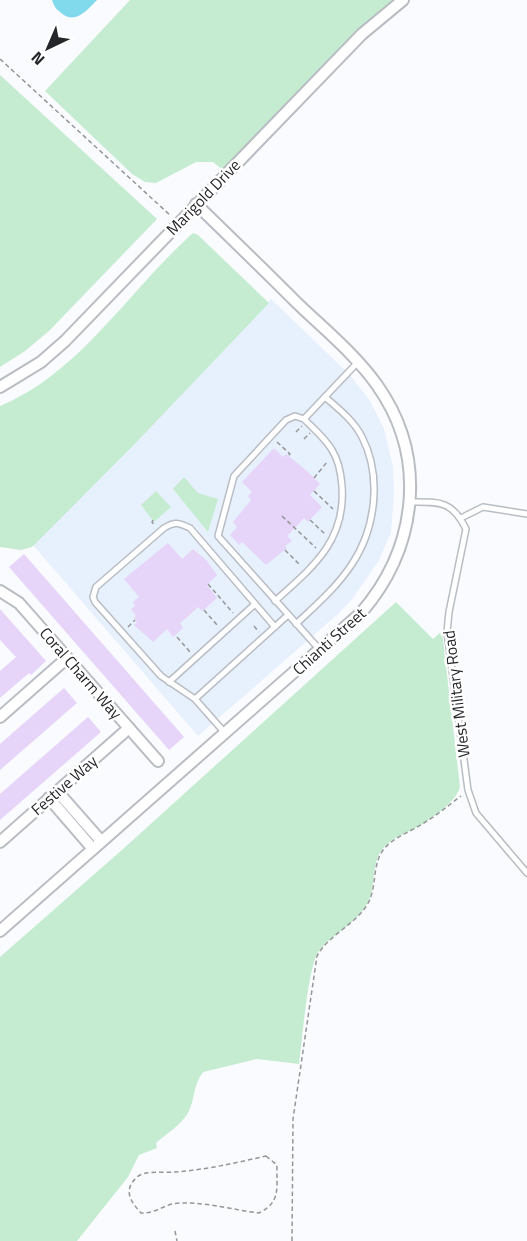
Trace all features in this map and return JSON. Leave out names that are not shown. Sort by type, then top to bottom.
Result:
[{"type":"street","name":"Marigold Drive","points":[[0,387],[28,372],[53,352],[362,34],[403,0]]},
{"type":"street","name":"Chianti Street","points":[[0,931],[361,613],[381,588],[401,546],[410,502],[408,465],[399,428],[385,398],[358,362],[196,204]]},
{"type":"street","name":"Coral Charm Way","points":[[0,591],[19,603],[158,761]]},
{"type":"street","points":[[0,717],[67,658]]},
{"type":"street","name":"Festive Way","points":[[0,842],[129,728]]},
{"type":"street","points":[[53,795],[97,845]]},
{"type":"lane","points":[[304,419],[358,362]]},
{"type":"lane","points":[[296,624],[328,594],[353,564],[365,541],[373,514],[374,486],[370,460],[363,438],[353,423],[325,397]]},
{"type":"lane","points":[[275,601],[315,564],[337,531],[343,499],[338,461],[325,441],[304,419],[295,416],[286,420],[234,476],[218,536],[275,601],[320,650]]},
{"type":"lane","points":[[410,502],[431,502],[451,506],[461,518],[483,507],[527,514]]},
{"type":"lane","name":"West Military Road","points":[[461,518],[466,529],[447,632],[468,790],[476,813],[527,873]]},
{"type":"lane","points":[[225,733],[195,699],[161,676],[95,602],[93,597],[96,587],[164,528],[179,522],[190,528],[275,627]]},
{"type":"lane","points":[[169,682],[255,604]]},
{"type":"lane","points":[[195,699],[288,615]]},
{"type":"path","points":[[0,59],[178,222]]},
{"type":"path","points":[[276,441],[290,454],[288,456]]},
{"type":"path","points":[[314,478],[327,462]]},
{"type":"path","points":[[314,490],[333,509]]},
{"type":"path","points":[[282,516],[317,549]]},
{"type":"path","points":[[153,520],[156,527]]},
{"type":"path","points":[[310,520],[325,534]]},
{"type":"path","points":[[285,550],[302,566]]},
{"type":"path","points":[[208,584],[234,614]]},
{"type":"path","points":[[204,610],[219,627]]},
{"type":"path","points":[[127,628],[135,620]]},
{"type":"path","points":[[177,637],[190,652]]},
{"type":"path","points":[[292,1241],[293,1119],[317,956],[322,948],[359,915],[368,903],[373,891],[379,858],[386,847],[424,824],[468,790]]},
{"type":"path","points":[[266,1156],[277,1164],[276,1199],[270,1208],[259,1214],[170,1203],[151,1214],[141,1213],[131,1202],[129,1192],[132,1183],[143,1174],[189,1171],[266,1156]]},
{"type":"path","points":[[174,1231],[177,1241]]},
{"type":"shaded area","points":[[271,299],[350,375],[370,401],[384,429],[393,467],[391,532],[379,560],[353,598],[339,613],[198,736],[33,545],[129,450]]},
{"type":"green space","points":[[130,0],[399,0],[224,171],[213,162],[196,162],[156,183],[145,182],[132,174],[45,91]]},
{"type":"green space","points":[[0,75],[157,219],[49,331],[25,351],[0,367]]},
{"type":"green space","points":[[193,233],[198,235],[269,303],[129,450],[32,547],[21,550],[0,547],[0,406],[28,392],[79,352]]},
{"type":"green space","points":[[184,477],[198,493],[218,499],[208,532],[173,489]]},
{"type":"green space","points":[[156,491],[171,507],[154,522],[141,505]]},
{"type":"green space","points":[[396,602],[433,639],[442,631],[460,787],[454,798],[438,813],[385,846],[377,859],[371,895],[364,909],[319,951],[309,987],[299,1064],[257,1059],[203,1072],[197,1082],[188,1113],[156,1143],[157,1148],[139,1155],[128,1177],[77,1241],[0,1241],[0,957]]},
{"type":"water","points":[[52,0],[97,0],[80,15],[71,17],[59,11]]},
{"type":"building","points":[[274,448],[283,457],[286,454],[320,484],[310,495],[322,507],[308,522],[304,518],[287,536],[292,541],[285,546],[287,548],[266,565],[242,542],[239,545],[230,535],[237,527],[233,522],[251,500],[248,496],[252,492],[242,482]]},
{"type":"building","points":[[168,543],[182,559],[193,549],[206,560],[217,575],[207,585],[217,598],[202,611],[198,607],[180,623],[183,628],[173,637],[167,629],[153,642],[134,625],[137,622],[134,618],[136,616],[131,609],[135,606],[133,602],[139,597],[124,579]]},
{"type":"building","points":[[24,554],[184,737],[169,750],[9,567]]},
{"type":"building","points":[[0,609],[46,661],[0,698],[0,671],[16,657],[0,640]]},
{"type":"building","points":[[64,688],[77,703],[0,770],[0,744]]},
{"type":"building","points":[[88,717],[101,732],[0,820],[0,794]]}]
